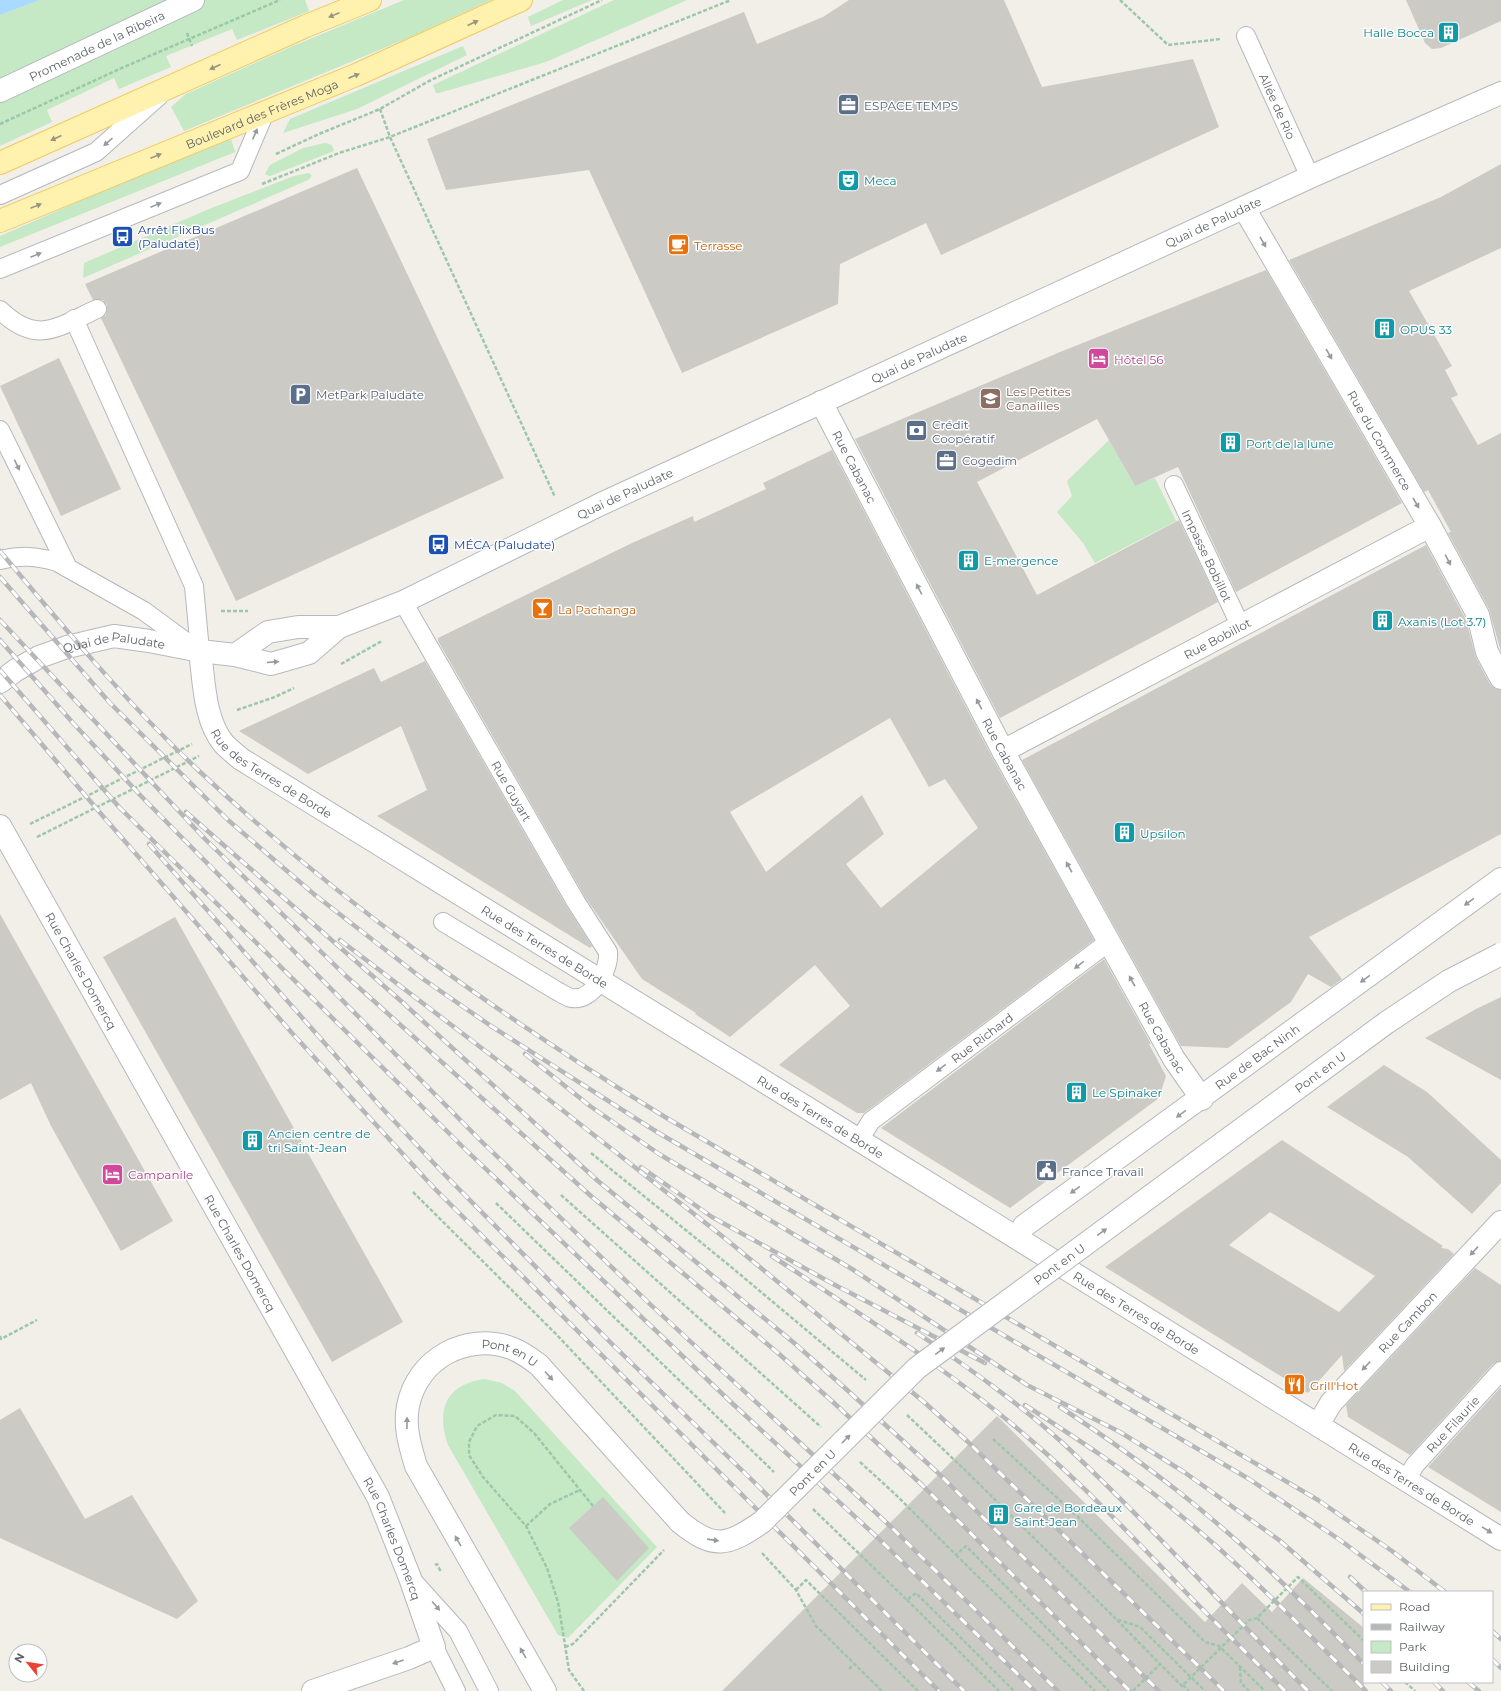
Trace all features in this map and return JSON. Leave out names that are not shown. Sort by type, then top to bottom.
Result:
[{"type":"main road","points":[[0,163],[370,0]]},
{"type":"main road","name":"Boulevard des Frères Moga","points":[[0,221],[363,72],[522,0]]},
{"type":"street","name":"Promenade de la Ribeira","points":[[0,91],[193,0]]},
{"type":"street","name":"Quai de Paludate","points":[[0,682],[16,670],[39,657],[68,647],[114,636],[200,651],[235,655],[271,664],[309,653],[339,627],[403,602],[566,521],[821,402],[1310,177],[1501,93]]},
{"type":"street","name":"Rue du Commerce","points":[[1244,208],[1430,526],[1478,615],[1486,652],[1501,678]]},
{"type":"street","name":"Rue Cabanac","points":[[821,402],[1003,751],[1110,941],[1174,1059],[1202,1098]]},
{"type":"street","name":"Rue Bobillot","points":[[1003,751],[1241,627],[1430,526]]},
{"type":"street","name":"Quai de Paludate","points":[[235,655],[268,632],[298,628],[339,627]]},
{"type":"street","name":"Rue des Terres de Borde","points":[[200,651],[208,710],[220,738],[241,759],[278,784],[859,1140],[1501,1539]]},
{"type":"street","name":"Rue Charles Domercq","points":[[3,830],[15,854],[240,1250],[378,1497],[410,1578],[434,1647]]},
{"type":"street","name":"Rue de Bac Ninh","points":[[1017,1238],[1024,1226],[1202,1098],[1501,879]]},
{"type":"street","name":"Pont en U","points":[[544,1689],[416,1466],[407,1434],[408,1406],[414,1388],[422,1372],[437,1359],[452,1350],[480,1343],[510,1348],[524,1354],[539,1365],[680,1522],[696,1535],[713,1542],[727,1540],[743,1535],[762,1522],[917,1368],[1386,1023],[1449,981],[1501,954]]},
{"type":"street","name":"Rue Cambon","points":[[1318,1426],[1331,1403],[1500,1226]]},
{"type":"street","points":[[313,1691],[410,1658],[434,1647]]},
{"type":"lane","name":"Allée de Rio","points":[[1246,36],[1310,177]]},
{"type":"lane","points":[[0,195],[96,152],[168,88]]},
{"type":"lane","points":[[0,269],[240,171],[265,112]]},
{"type":"lane","points":[[0,310],[17,325],[32,330],[51,330],[97,309]]},
{"type":"lane","points":[[74,320],[194,586],[200,651]]},
{"type":"lane","points":[[0,430],[68,568]]},
{"type":"lane","name":"Impasse Bobillot","points":[[1174,485],[1241,627]]},
{"type":"lane","points":[[0,560],[18,556],[42,558],[68,568],[144,611],[200,651]]},
{"type":"lane","name":"Rue Guyart","points":[[403,602],[576,902],[608,952],[609,959],[600,981],[586,996],[572,998],[557,991],[443,922]]},
{"type":"lane","name":"Rue Richard","points":[[859,1140],[871,1121],[1110,941]]},
{"type":"lane","name":"Rue Filaurie","points":[[1406,1480],[1415,1465],[1501,1371]]},
{"type":"lane","points":[[410,1578],[458,1631],[489,1691]]},
{"type":"lane","name":"Rue Charles Domercq","points":[[434,1647],[456,1691]]},
{"type":"path","points":[[0,124],[124,67],[280,0]]},
{"type":"path","points":[[240,171],[319,134],[380,109],[429,81],[602,0]]},
{"type":"path","points":[[260,185],[339,154],[390,137],[731,0]]},
{"type":"path","points":[[1120,0],[1168,45],[1246,36]]},
{"type":"path","points":[[380,109],[390,137],[566,521]]},
{"type":"path","points":[[197,611],[251,611]]},
{"type":"path","points":[[15,854],[36,837],[220,738],[236,711],[275,697]]},
{"type":"path","points":[[3,830],[220,738]]},
{"type":"path","points":[[413,1192],[555,1333],[727,1515]]},
{"type":"path","points":[[496,1203],[780,1477]]},
{"type":"path","points":[[0,1336],[1,1339],[38,1320]]},
{"type":"path","points":[[584,1691],[569,1670],[558,1602],[547,1568],[526,1526],[483,1477],[469,1455],[469,1442],[478,1426],[496,1415],[515,1416],[534,1433],[593,1506]]},
{"type":"path","points":[[993,1439],[1078,1517],[1205,1642],[1219,1646],[1265,1691]]},
{"type":"path","points":[[526,1526],[550,1504],[580,1490]]},
{"type":"path","points":[[808,1504],[999,1691]]},
{"type":"path","points":[[759,1550],[796,1590],[816,1626],[882,1691]]},
{"type":"path","points":[[565,1647],[573,1644],[663,1551]]},
{"type":"path","points":[[956,1555],[1095,1691]]},
{"type":"path","points":[[1183,1685],[1249,1620],[1257,1618],[1298,1577],[1363,1641]]},
{"type":"path","points":[[796,1590],[806,1580],[918,1691]]},
{"type":"path","points":[[907,1600],[916,1592],[1014,1691]]},
{"type":"path","points":[[1257,1618],[1332,1691]]},
{"type":"path","points":[[1116,1619],[1189,1691]]},
{"type":"path","points":[[1221,1648],[1241,1668],[1241,1683],[1249,1691]]},
{"type":"path","points":[[849,1669],[854,1664]]},
{"type":"path","points":[[1133,1691],[1160,1664]]},
{"type":"path","points":[[1406,1683],[1415,1691]]},
{"type":"green space","points":[[40,0],[305,0],[309,11],[237,40],[232,29],[166,56],[171,67],[119,89],[114,78],[47,110],[52,122],[0,146],[0,15]]},
{"type":"green space","points":[[404,0],[491,0],[413,36],[184,131],[171,107],[186,94],[293,46]]},
{"type":"green space","points":[[563,0],[592,0],[531,26],[528,17]]},
{"type":"green space","points":[[614,0],[687,0],[546,62],[436,93],[433,85]]},
{"type":"green space","points":[[463,46],[467,55],[357,109],[283,133],[290,119]]},
{"type":"green space","points":[[231,139],[235,152],[0,247],[0,236],[128,180]]},
{"type":"green space","points":[[325,143],[332,145],[334,151],[270,176],[265,174],[270,165],[303,148]]},
{"type":"green space","points":[[309,173],[312,176],[308,180],[83,278],[84,263],[209,209],[294,176]]},
{"type":"green space","points":[[1109,440],[1134,485],[1155,478],[1176,521],[1095,563],[1083,543],[1057,512],[1072,496],[1067,481]]},
{"type":"green space","points":[[484,1379],[502,1383],[515,1391],[657,1547],[568,1638],[558,1635],[448,1445],[443,1421],[447,1401],[452,1393],[460,1387],[471,1382]]},
{"type":"water","points":[[0,0],[40,0],[0,15]]},
{"type":"building","name":"Meca","points":[[849,0],[1004,0],[1042,87],[1193,59],[1219,127],[941,255],[926,223],[840,264],[838,304],[682,373],[589,170],[446,190],[427,139],[744,12],[757,44],[823,17]]},
{"type":"building","name":"Halle Bocca","points":[[1406,0],[1501,0],[1501,21],[1441,48],[1432,49],[1425,43]]},
{"type":"building","name":"OPUS 33","points":[[1501,164],[1501,248],[1409,291],[1452,366],[1445,370],[1458,395],[1451,398],[1478,445],[1501,433],[1501,652],[1489,609],[1448,533],[1451,532],[1428,490],[1424,492],[1289,260],[1441,197]]},
{"type":"building","name":"MetPark Paludate","points":[[357,168],[504,478],[236,601],[101,318],[106,315],[107,305],[103,300],[93,300],[85,284]]},
{"type":"building","points":[[1266,270],[1402,503],[1236,592],[1178,467],[1135,486],[1097,419],[977,482],[1037,595],[1179,520],[1218,602],[1000,718],[855,439],[1060,352]]},
{"type":"building","points":[[59,358],[121,489],[61,516],[0,386]]},
{"type":"building","points":[[832,450],[992,757],[1094,940],[864,1113],[857,1113],[779,1065],[850,1006],[815,965],[730,1037],[695,1014],[696,1013],[642,979],[585,897],[438,641],[438,638],[632,543],[693,516],[694,522],[766,489],[763,483]],"holes":[[[890,718],[929,787],[945,779],[978,828],[881,908],[846,864],[884,834],[862,795],[766,872],[730,812]]]},
{"type":"building","points":[[1426,545],[1466,620],[1476,658],[1490,684],[1495,689],[1501,690],[1501,834],[1309,937],[1342,979],[1331,987],[1308,974],[1291,1002],[1228,1048],[1181,1046],[1022,760]]},
{"type":"building","points":[[425,661],[567,907],[592,946],[590,948],[377,816],[427,790],[401,726],[308,774],[239,731],[374,668],[381,682]]},
{"type":"building","points":[[0,914],[173,1221],[121,1251],[51,1126],[31,1083],[0,1100]]},
{"type":"building","name":"Ancien centre de tri Saint-Jean","points":[[175,917],[403,1322],[332,1362],[103,957]]},
{"type":"building","name":"Le Spinaker","points":[[1104,959],[1151,1044],[1149,1044],[1166,1076],[1159,1098],[1010,1208],[881,1128]]},
{"type":"building","points":[[1501,997],[1501,1080],[1425,1038],[1476,1009]]},
{"type":"building","points":[[1384,1065],[1427,1092],[1501,1160],[1501,1183],[1472,1214],[1408,1157],[1327,1107]]},
{"type":"building","points":[[1282,1140],[1443,1246],[1441,1248],[1448,1249],[1454,1254],[1344,1371],[1342,1355],[1308,1393],[1105,1267]],"holes":[[[1270,1212],[1375,1276],[1339,1312],[1229,1245]]]},
{"type":"building","points":[[1475,1268],[1501,1285],[1501,1361],[1493,1364],[1410,1455],[1348,1417],[1346,1405]]},
{"type":"building","points":[[1501,1387],[1501,1512],[1428,1467]]},
{"type":"building","points":[[20,1408],[85,1519],[132,1495],[198,1601],[177,1619],[0,1538],[0,1420]]},
{"type":"building","name":"Gare de Bordeaux Saint-Jean","points":[[997,1416],[1205,1622],[1242,1583],[1272,1612],[1303,1578],[1363,1627],[1364,1691],[722,1691]]},
{"type":"building","points":[[603,1497],[649,1548],[617,1581],[569,1528]]},
{"type":"railway","points":[[0,551],[121,691],[198,770],[252,819],[308,866],[422,955],[542,1038],[665,1117],[1318,1500],[1392,1551],[1444,1591]]},
{"type":"railway","points":[[0,577],[110,703],[228,820],[315,895],[423,979],[491,1026],[657,1132],[1249,1479],[1340,1540],[1409,1591]]},
{"type":"railway","points":[[0,620],[205,839],[346,976],[591,1196],[778,1353],[833,1402],[922,1485],[1130,1691]]},
{"type":"railway","points":[[0,640],[73,723],[141,796],[480,1140],[652,1306],[889,1525],[1058,1691]]},
{"type":"railway","points":[[0,670],[119,807],[468,1152],[733,1404],[877,1537],[1035,1691]]},
{"type":"railway","points":[[0,695],[102,815],[292,1033],[434,1188],[939,1691]]},
{"type":"railway","points":[[186,812],[401,1001],[598,1181],[793,1342],[846,1389],[936,1471],[1159,1691]]},
{"type":"railway","points":[[149,844],[381,1107],[445,1175],[614,1346],[753,1481],[964,1691]]},
{"type":"railway","points":[[340,940],[547,1098],[722,1236],[924,1402],[967,1441],[1224,1691]]},
{"type":"railway","points":[[525,1054],[590,1106],[659,1154],[852,1269],[1027,1385],[1120,1432],[1184,1472],[1279,1540],[1363,1613]]},
{"type":"railway","points":[[641,1167],[712,1217],[835,1285],[985,1363]]},
{"type":"railway","points":[[772,1256],[905,1344],[1002,1415],[1069,1475],[1105,1510],[1285,1691]]},
{"type":"railway","points":[[917,1333],[994,1387],[1066,1446],[1128,1506],[1308,1691]]},
{"type":"railway","points":[[1025,1405],[1120,1468],[1199,1531],[1272,1598],[1366,1691]]},
{"type":"railway","points":[[1060,1407],[1165,1481],[1227,1532],[1274,1575],[1363,1663]]},
{"type":"railway","points":[[1350,1577],[1365,1591]]},
{"type":"railway","points":[[1493,1632],[1501,1639]]},
{"type":"railway","points":[[1493,1660],[1501,1668]]},
{"type":"railway","points":[[1383,1683],[1391,1691]]},
{"type":"railway","points":[[1435,1683],[1443,1691]]},
{"type":"railway","points":[[1469,1683],[1479,1691]]},
{"type":"place","name":"Halle Bocca","points":[[1449,32]]},
{"type":"place","name":"ESPACE TEMPS","points":[[849,105]]},
{"type":"place","name":"Meca","points":[[848,180]]},
{"type":"place","name":"Arrêt FlixBus (Paludate)","points":[[123,236]]},
{"type":"place","name":"Terrasse","points":[[678,245]]},
{"type":"place","name":"OPUS 33","points":[[1384,329]]},
{"type":"place","name":"Hôtel 56","points":[[1098,359]]},
{"type":"place","name":"MetPark Paludate","points":[[301,394]]},
{"type":"place","name":"Les Petites Canailles","points":[[990,398]]},
{"type":"place","name":"Crédit Coopératif","points":[[916,431]]},
{"type":"place","name":"Port de la lune","points":[[1230,443]]},
{"type":"place","name":"Cogedim","points":[[947,460]]},
{"type":"place","name":"MÉCA (Paludate)","points":[[438,544]]},
{"type":"place","name":"E-mergence","points":[[969,560]]},
{"type":"place","name":"La Pachanga","points":[[543,609]]},
{"type":"place","name":"Axanis (Lot 3.7)","points":[[1382,621]]},
{"type":"place","name":"Upsilon","points":[[1125,833]]},
{"type":"place","name":"Le Spinaker","points":[[1077,1092]]},
{"type":"place","name":"Ancien centre de tri Saint-Jean","points":[[253,1140]]},
{"type":"place","name":"France Travail","points":[[1047,1171]]},
{"type":"place","name":"Campanile","points":[[112,1174]]},
{"type":"place","name":"Grill'Hot","points":[[1295,1385]]},
{"type":"place","name":"Gare de Bordeaux Saint-Jean","points":[[998,1514]]}]
